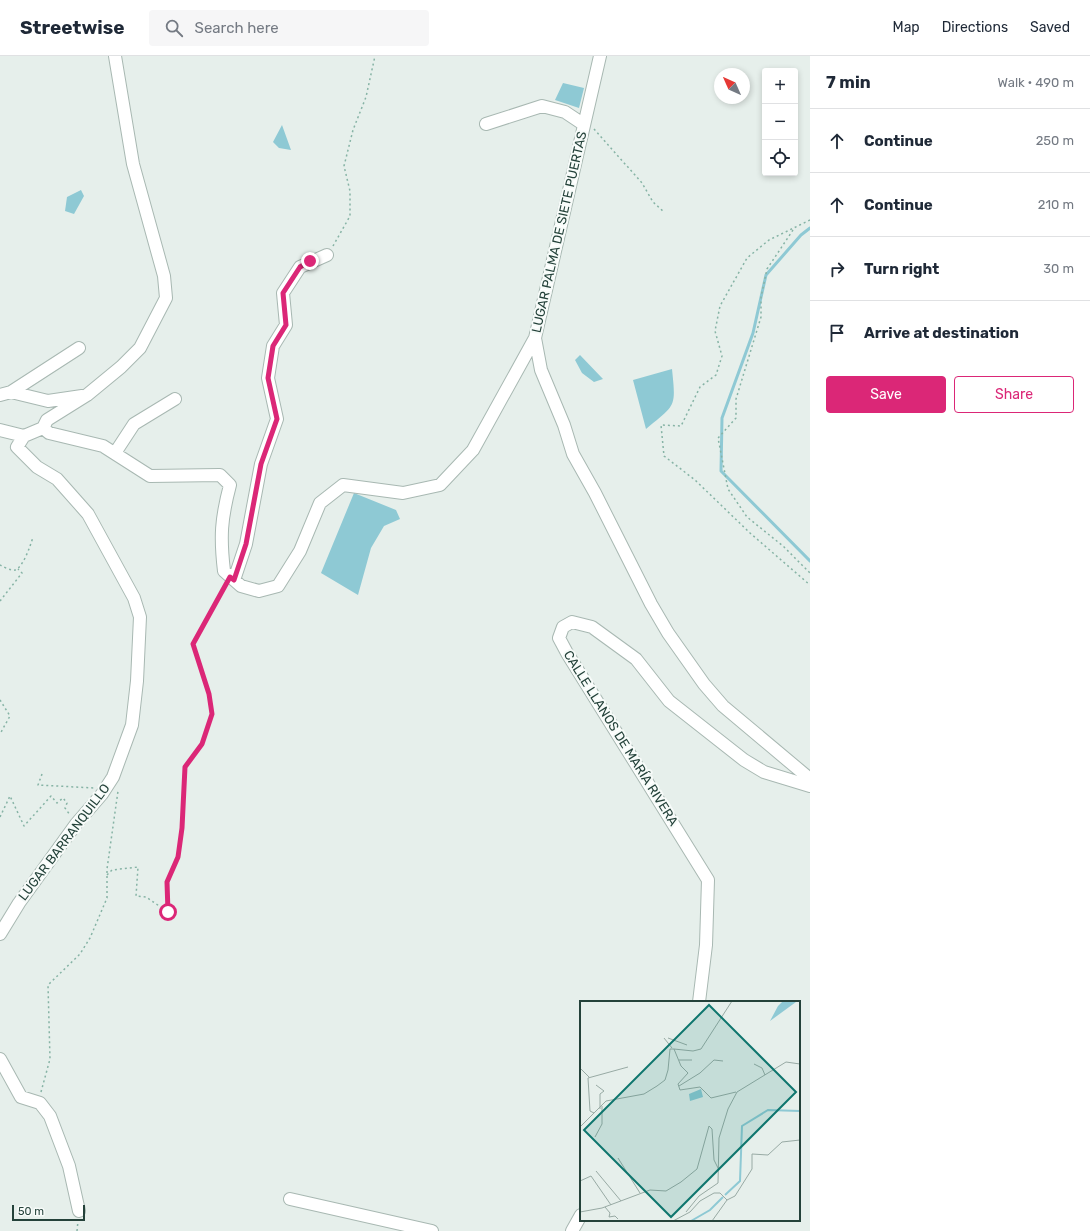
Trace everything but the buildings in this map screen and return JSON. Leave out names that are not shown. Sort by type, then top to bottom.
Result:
[{"type":"street","points":[[0,430],[24,436],[43,428],[47,420],[87,395],[121,367],[140,348],[166,298],[164,276],[133,164],[115,56]]},
{"type":"street","name":"LUGAR PALMA DE SIETE PUERTAS","points":[[600,56],[583,124],[535,338],[541,370],[564,425],[573,454],[595,493],[650,604],[668,633],[704,684],[723,706],[810,779]]},
{"type":"street","name":"LUGAR PALMA DE SIETE PUERTAS","points":[[486,124],[542,106],[565,112],[583,124]]},
{"type":"street","points":[[232,578],[246,544],[261,464],[277,419],[268,378],[273,346],[286,325],[283,293],[300,267],[327,256]]},
{"type":"street","points":[[43,428],[49,433],[103,446],[150,476],[220,474],[230,485],[223,509],[220,540],[224,571],[240,586],[259,591],[278,586],[300,552],[320,503],[343,485],[403,493],[440,485],[473,450],[535,338]]},
{"type":"street","points":[[6,393],[79,348]]},
{"type":"street","points":[[6,393],[48,401],[87,395]]},
{"type":"street","points":[[116,453],[134,424],[175,399]]},
{"type":"street","name":"LUGAR BARRANQUILLO","points":[[0,934],[76,824],[102,794],[112,778],[132,725],[137,681],[140,617],[134,598],[88,514],[57,479],[37,467],[17,447],[24,436]]},
{"type":"street","name":"CALLE LLANOS DE MARÍA RIVERA","points":[[699,1001],[706,945],[708,880],[567,653],[559,638],[563,627],[572,622],[592,627],[636,659],[669,701],[744,760],[764,772],[810,786]]},
{"type":"street","points":[[0,1059],[21,1097],[40,1103],[50,1116],[69,1166],[80,1211]]},
{"type":"street","points":[[290,1199],[432,1231]]},
{"type":"street","points":[[572,1231],[580,1217]]},
{"type":"path","points":[[327,256],[350,216],[350,191],[344,166],[353,130],[366,97],[375,56]]},
{"type":"path","points":[[583,124],[595,129],[642,183],[653,202],[664,212]]},
{"type":"path","points":[[810,220],[769,240],[747,258],[720,306],[715,332],[722,356],[716,375],[700,387],[681,426],[661,425],[664,456],[695,480],[750,533],[810,585]]},
{"type":"path","points":[[794,229],[767,269],[761,297],[761,317],[736,399],[736,418],[718,438],[728,489],[747,517],[783,546],[810,573]]},
{"type":"path","points":[[18,569],[27,555],[33,537]]},
{"type":"path","points":[[0,565],[13,570],[18,569]]},
{"type":"path","points":[[0,601],[22,573],[18,569]]},
{"type":"path","points":[[107,875],[112,870],[138,867],[136,896],[146,897],[168,912],[167,882],[178,857],[182,828],[185,767],[202,744],[212,714],[209,694],[193,644],[232,578]]},
{"type":"path","points":[[0,700],[10,716],[0,734]]},
{"type":"path","points":[[42,774],[38,785],[94,788],[102,794]]},
{"type":"path","points":[[40,1103],[50,1059],[48,985],[80,954],[90,938],[107,898],[107,875],[119,780],[112,778]]},
{"type":"path","points":[[0,817],[10,796],[24,826],[51,796],[57,803],[63,798],[67,803],[65,808],[76,824]]},
{"type":"water","points":[[563,83],[584,88],[579,108],[555,100]]},
{"type":"water","points":[[282,125],[291,150],[279,148],[273,142]]},
{"type":"water","points":[[81,190],[84,196],[74,214],[65,211],[67,197]]},
{"type":"water","points":[[580,355],[603,379],[594,382],[582,373],[575,360]]},
{"type":"water","points":[[672,369],[674,391],[672,404],[663,415],[646,429],[633,380]]},
{"type":"water","points":[[354,493],[396,510],[400,519],[384,526],[371,548],[358,595],[321,573]]},
{"type":"waterway","points":[[810,228],[801,235],[766,275],[753,333],[722,418],[721,471],[810,561]]},
{"type":"route","points":[[168,912],[167,882],[178,857],[182,828],[185,767],[202,744],[212,714],[209,694],[193,644],[198,632],[230,577],[234,580],[246,544],[261,464],[277,419],[268,378],[273,346],[286,325],[283,293],[300,267],[310,261]]}]
